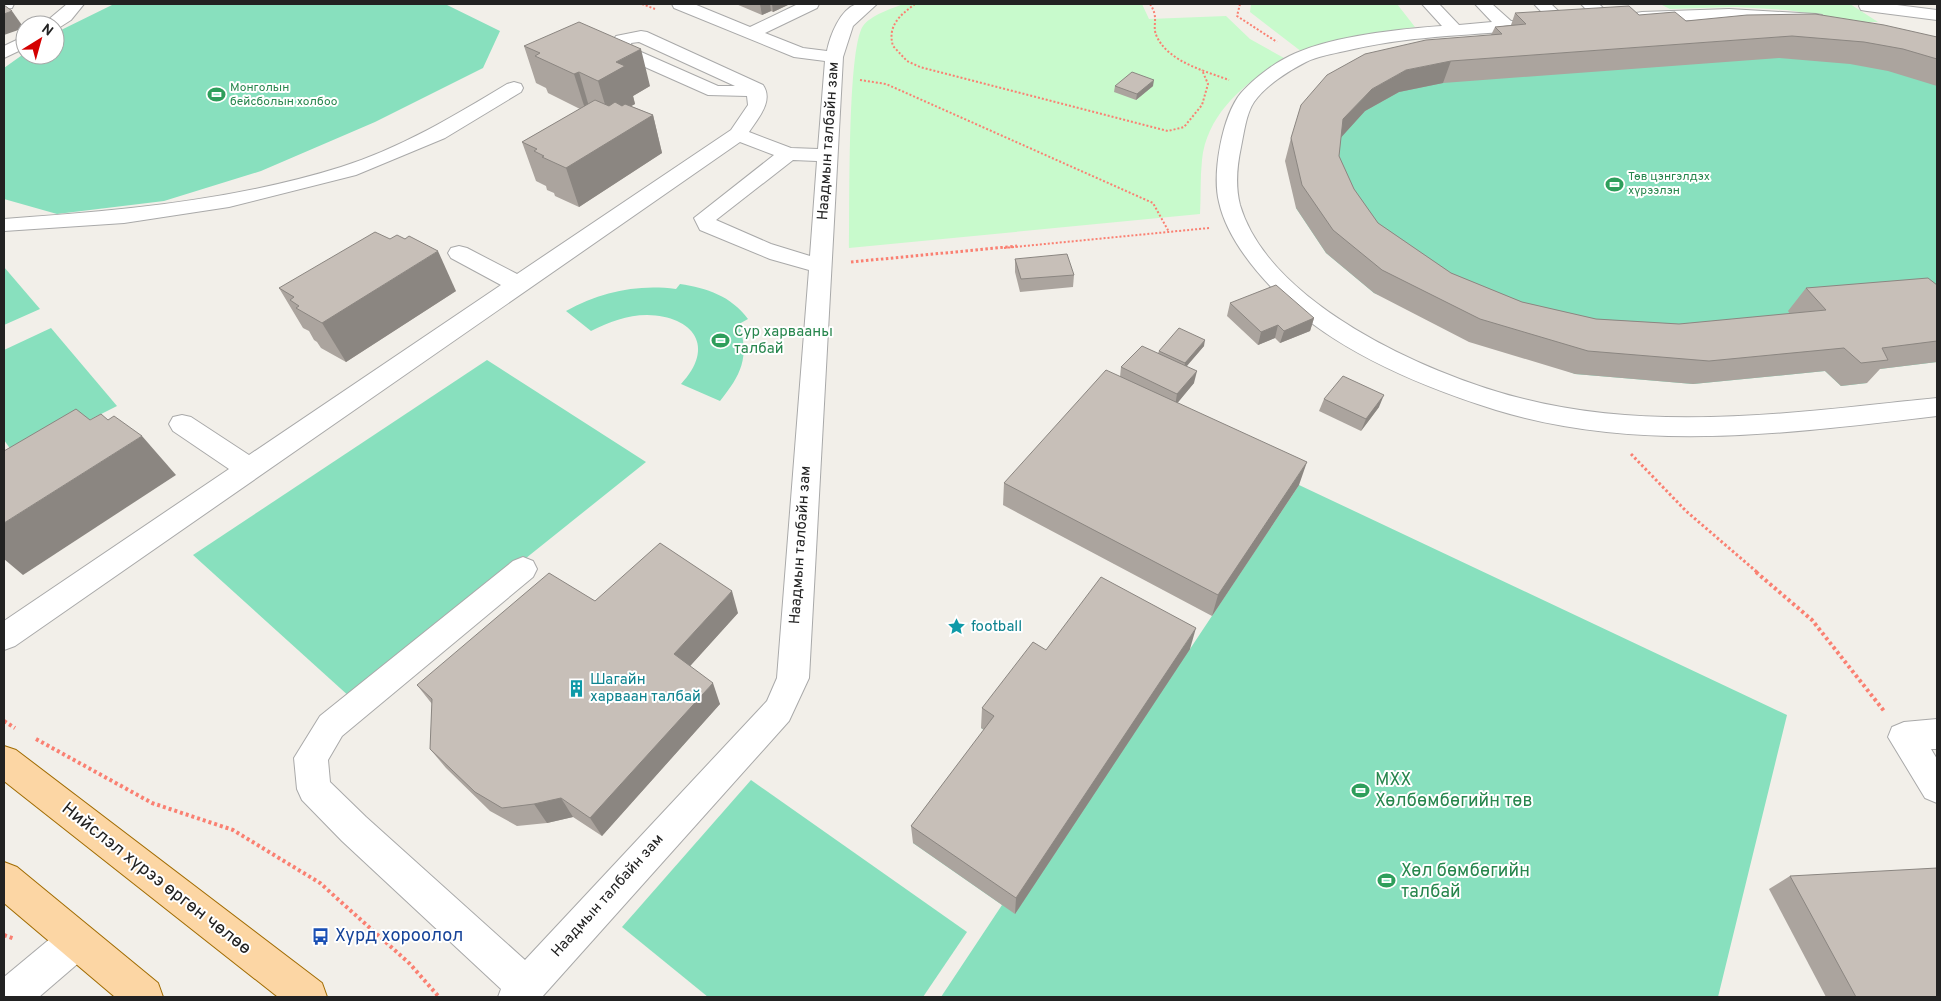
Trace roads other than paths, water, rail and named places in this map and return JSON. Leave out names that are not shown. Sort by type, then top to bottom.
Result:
[{"type":"main road","name":"Нийслэл хүрээ өргөн чөлөө","points":[[9,773],[308,997]]},
{"type":"main road","points":[[4,880],[144,997]]},
{"type":"street","points":[[65,16],[76,4]]},
{"type":"street","points":[[680,4],[833,67]]},
{"type":"street","points":[[751,33],[811,4]]},
{"type":"street","name":"Наадмын талбайн зам","points":[[521,992],[778,711],[793,678],[833,67],[838,38],[844,24],[858,9],[869,4]]},
{"type":"street","points":[[1430,4],[1455,30]]},
{"type":"street","points":[[1483,4],[1506,26]]},
{"type":"street","points":[[1589,4],[1606,20]]},
{"type":"street","points":[[1634,4],[1649,17]]},
{"type":"street","points":[[1865,5],[1937,15]]},
{"type":"street","points":[[1865,5],[1888,24]]},
{"type":"street","points":[[1829,21],[1774,14],[1719,13],[1561,22],[1533,13],[1506,26],[1366,40],[1300,57],[1248,97],[1240,112],[1226,172],[1227,195],[1237,226],[1266,268],[1282,286],[1329,326],[1363,346],[1440,380],[1488,398],[1551,414],[1601,423],[1668,428],[1724,427],[1937,407]]},
{"type":"street","points":[[641,36],[756,89],[742,92],[715,91],[624,51],[622,40],[641,36]]},
{"type":"street","points":[[4,225],[124,217],[229,201],[349,171],[438,134],[514,88]]},
{"type":"street","points":[[4,637],[738,134],[757,105],[756,89]]},
{"type":"street","points":[[738,134],[788,154],[828,156]]},
{"type":"street","points":[[788,154],[705,218],[708,225],[762,248],[798,262],[821,265]]},
{"type":"street","points":[[459,253],[519,285]]},
{"type":"street","points":[[182,424],[250,469]]},
{"type":"street","points":[[521,992],[314,789],[310,758],[331,726],[523,569]]},
{"type":"street","points":[[1937,734],[1904,736],[1937,787]]},
{"type":"street","points":[[10,997],[76,941]]},
{"type":"place","name":"Монголын бейсболын холбоо","points":[[216,95]]},
{"type":"place","name":"Төв цэнгэлдэх хүрээлэн","points":[[1614,184]]},
{"type":"place","name":"Сур харвааны талбай","points":[[720,341]]},
{"type":"place","name":"football","points":[[957,627]]},
{"type":"place","name":"Шагайн харваан талбай","points":[[576,689]]},
{"type":"place","name":"МХХ Хөлбөмбөгийн төв","points":[[1361,790]]},
{"type":"place","name":"Хөл бөмбөгийн талбай","points":[[1387,881]]},
{"type":"place","name":"Хурд хороолол","points":[[321,936]]}]
